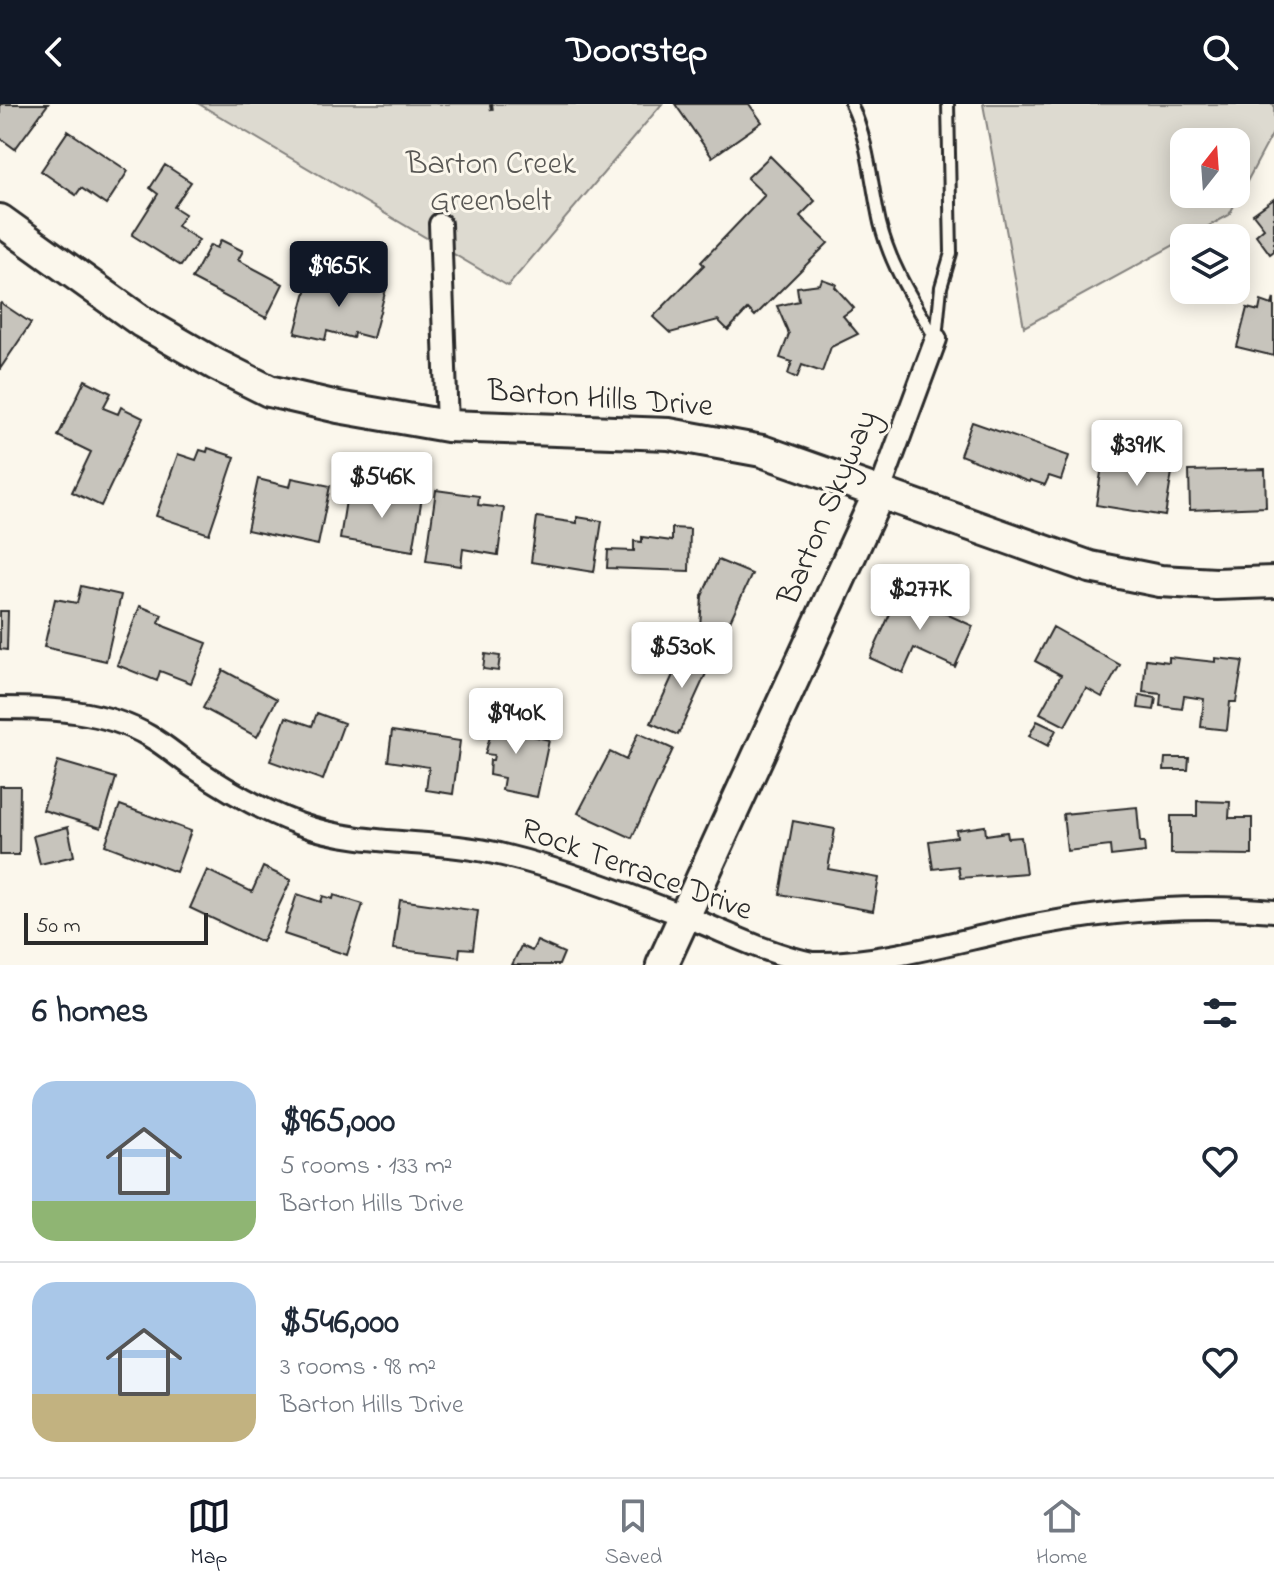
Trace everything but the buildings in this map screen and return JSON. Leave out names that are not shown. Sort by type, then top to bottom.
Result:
[{"type":"street","name":"Barton Hills Drive","points":[[0,220],[142,322],[269,391],[447,426],[669,434],[762,451],[1090,567],[1160,581],[1216,584],[1274,582]]},
{"type":"street","points":[[440,224],[447,426]]},
{"type":"street","name":"Barton Skyway","points":[[662,965],[687,917],[879,493],[936,339]]},
{"type":"street","name":"Rock Terrace Drive","points":[[0,708],[52,708],[105,718],[148,734],[231,790],[299,823],[344,837],[501,854],[687,917],[759,947],[814,963],[867,964],[1098,913],[1164,907],[1227,906],[1274,911]]},
{"type":"lane","points":[[851,104],[871,169],[885,238],[901,280],[936,339]]},
{"type":"lane","points":[[936,339],[941,287],[951,253],[948,104]]},
{"type":"path","points":[[491,104],[492,111]]},
{"type":"green space","name":"Barton Creek Greenbelt","points":[[199,104],[662,104],[508,286]]},
{"type":"green space","points":[[983,104],[1274,104],[1274,131],[1250,176],[1250,128],[1170,128],[1170,208],[1233,208],[1229,215],[1213,224],[1170,224],[1170,247],[1024,327]]}]
